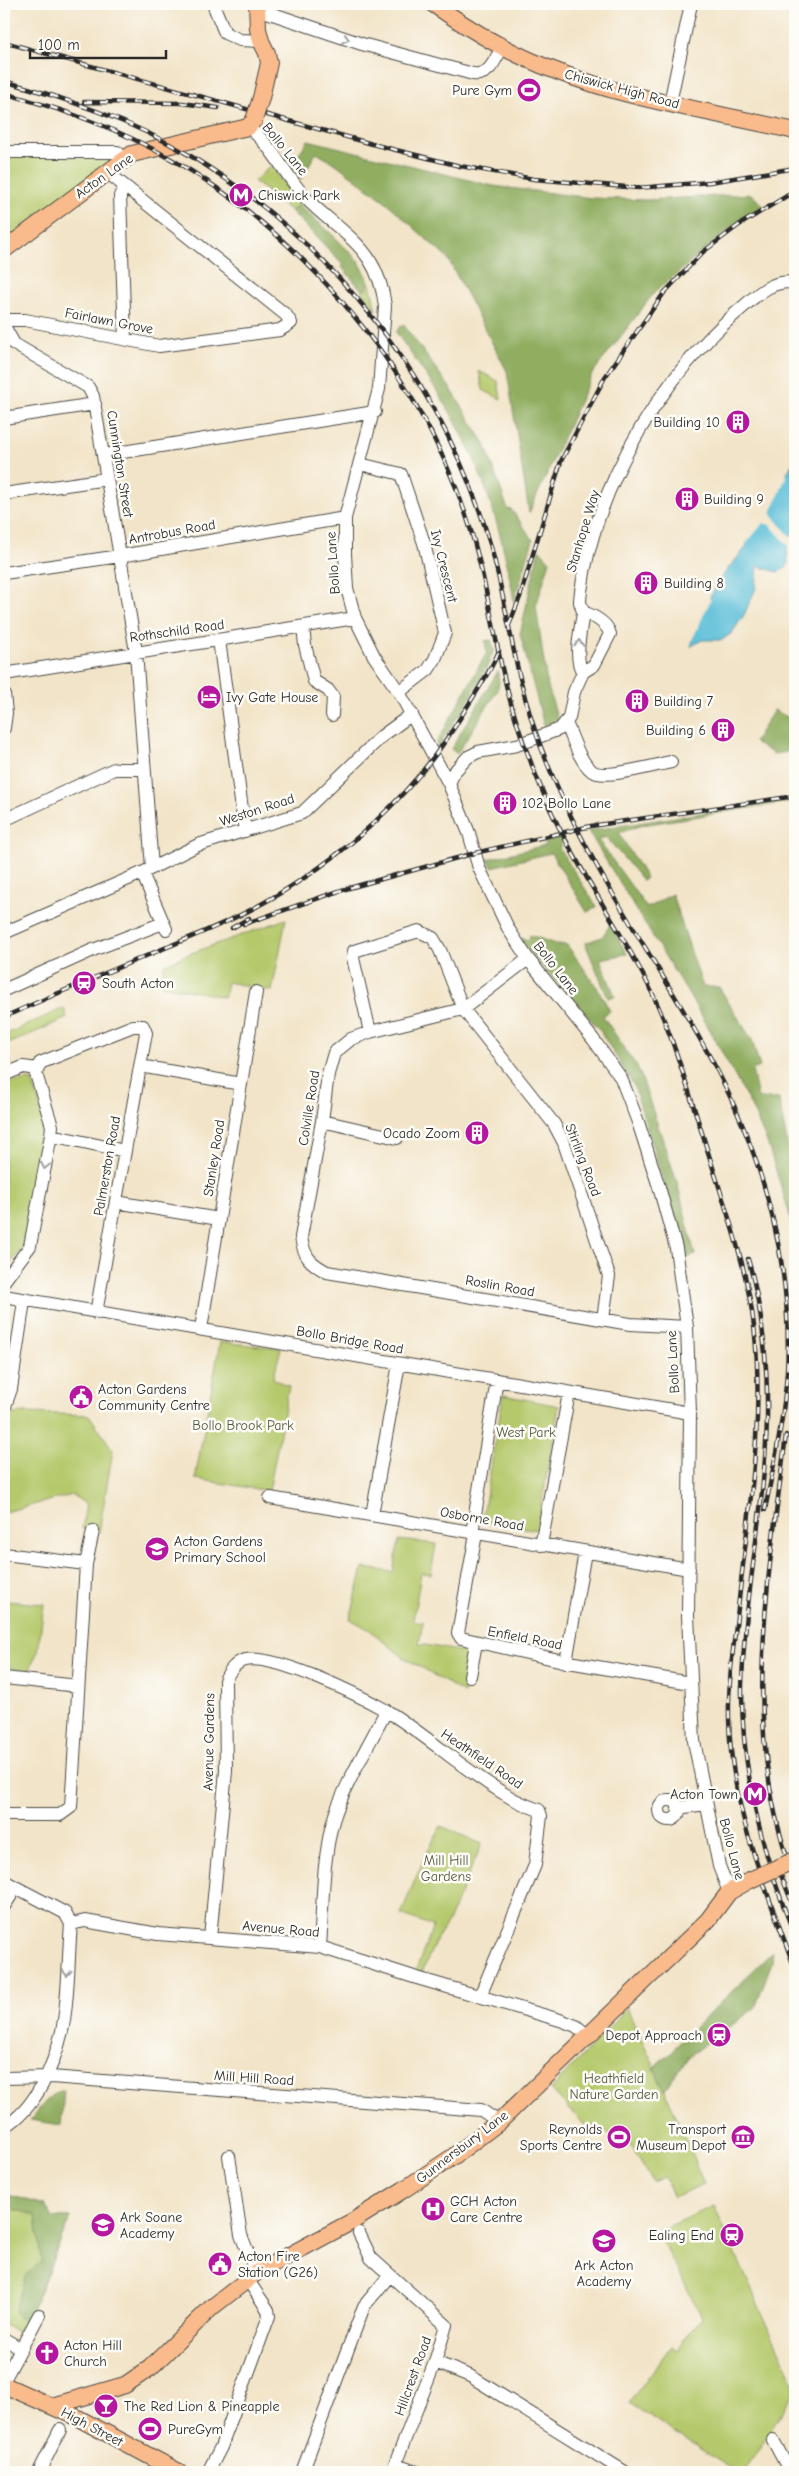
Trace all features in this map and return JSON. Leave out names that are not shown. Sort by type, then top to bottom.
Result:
[{"type":"main road","name":"Chiswick High Road","points":[[433,4],[452,9],[502,47],[583,80],[670,103],[795,131]]},
{"type":"main road","points":[[250,121],[258,97],[261,41],[266,30],[264,6]]},
{"type":"main road","name":"Acton Lane","points":[[4,250],[132,154],[250,121]]},
{"type":"main road","name":"Gunnersbury Lane","points":[[52,2406],[126,2385],[150,2368],[211,2308],[252,2276],[353,2221],[454,2156],[498,2122],[708,1920],[729,1892],[750,1880],[795,1860]]},
{"type":"main road","name":"High Street","points":[[4,2385],[78,2418],[179,2472]]},
{"type":"main road","points":[[78,2418],[86,2402],[96,2394]]},
{"type":"street","points":[[213,4],[225,33],[240,40],[261,41]]},
{"type":"street","points":[[670,103],[691,4]]},
{"type":"street","points":[[264,6],[362,44],[473,74],[480,75],[487,72],[502,47]]},
{"type":"street","name":"Bollo Lane","points":[[250,121],[305,197],[362,251],[374,268],[383,292],[385,306],[380,389],[345,518],[345,554],[348,588],[355,618],[374,656],[400,692],[448,784],[490,891],[509,930],[528,959],[593,1040],[620,1078],[638,1122],[676,1248],[687,1326],[690,1413],[690,1683],[694,1741],[705,1804],[719,1866],[729,1892]]},
{"type":"street","points":[[4,152],[116,152],[126,159]]},
{"type":"street","points":[[107,172],[124,187],[120,196],[125,339]]},
{"type":"street","name":"Fairlawn Grove","points":[[4,320],[25,320],[166,346],[280,330],[291,323],[289,319],[124,187]]},
{"type":"street","name":"Stanhope Way","points":[[583,672],[579,659],[580,624],[583,612],[580,602],[585,571],[599,524],[626,457],[656,404],[707,341],[756,296],[776,283],[795,283]]},
{"type":"street","name":"Cunnington Street","points":[[4,326],[14,344],[88,387],[95,404],[136,652],[144,769],[147,871],[164,926],[93,950],[4,990]]},
{"type":"street","points":[[4,418],[95,404]]},
{"type":"street","points":[[104,455],[375,412]]},
{"type":"street","name":"Ivy Crescent","points":[[360,464],[401,474],[424,544],[445,633],[435,659],[428,670],[400,692]]},
{"type":"street","points":[[4,494],[107,479]]},
{"type":"street","name":"Antrobus Road","points":[[4,573],[120,556],[345,518]]},
{"type":"street","points":[[448,784],[454,772],[468,757],[478,752],[513,746],[547,735],[566,723],[572,711],[574,692],[583,672],[594,666],[610,634],[609,629],[601,621],[583,612]]},
{"type":"street","name":"Rothschild Road","points":[[4,674],[355,618]]},
{"type":"street","points":[[303,627],[304,645],[314,681],[328,690],[333,697],[332,715]]},
{"type":"street","points":[[219,640],[245,831]]},
{"type":"street","points":[[4,694],[6,713],[4,728]]},
{"type":"street","name":"Weston Road","points":[[4,933],[147,871],[198,845],[302,813],[382,736],[412,714]]},
{"type":"street","points":[[566,723],[588,766],[596,773],[608,774],[671,762]]},
{"type":"street","points":[[4,820],[114,769],[144,769]]},
{"type":"street","name":"Stirling Road","points":[[370,1032],[353,958],[354,951],[419,931],[433,938],[440,950],[463,1009],[550,1118],[564,1143],[609,1276],[603,1319]]},
{"type":"street","name":"Colville Road","points":[[311,1264],[303,1249],[301,1237],[322,1122],[328,1074],[334,1053],[351,1039],[370,1032],[463,1009],[528,959]]},
{"type":"street","name":"Stanley Road","points":[[201,1329],[256,992]]},
{"type":"street","name":"Palmerston Road","points":[[37,1068],[40,1063],[133,1026],[143,1026],[146,1033],[96,1313]]},
{"type":"street","points":[[140,1066],[241,1084]]},
{"type":"street","points":[[4,1075],[23,1067],[37,1068],[36,1074],[52,1126],[30,1246],[4,1281]]},
{"type":"street","points":[[322,1122],[397,1138]]},
{"type":"street","points":[[51,1135],[125,1151]]},
{"type":"street","points":[[116,1202],[219,1219]]},
{"type":"street","name":"Roslin Road","points":[[311,1264],[327,1272],[630,1324],[687,1326]]},
{"type":"street","name":"Bollo Bridge Road","points":[[4,1296],[24,1301],[201,1329],[690,1413]]},
{"type":"street","points":[[4,1409],[11,1389],[24,1301]]},
{"type":"street","points":[[372,1515],[399,1364]]},
{"type":"street","points":[[474,1533],[497,1380]]},
{"type":"street","points":[[541,1545],[569,1393]]},
{"type":"street","name":"Osborne Road","points":[[270,1498],[474,1533],[493,1540],[541,1545],[689,1569]]},
{"type":"street","points":[[4,1815],[60,1816],[71,1806],[86,1564],[93,1531]]},
{"type":"street","name":"Enfield Road","points":[[474,1533],[458,1634],[461,1638],[476,1643],[566,1662],[690,1683]]},
{"type":"street","points":[[566,1662],[585,1552]]},
{"type":"street","points":[[4,1554],[86,1564]]},
{"type":"street","points":[[470,1676],[476,1643]]},
{"type":"street","name":"Avenue Gardens","points":[[210,1938],[226,1771],[224,1693],[227,1674],[238,1662],[247,1660],[272,1661],[306,1673],[371,1704]]},
{"type":"street","points":[[4,1678],[78,1686]]},
{"type":"street","name":"Heathfield Road","points":[[371,1704],[386,1711],[509,1797],[539,1810],[541,1816],[535,1865],[480,1996]]},
{"type":"street","points":[[320,1947],[324,1877],[333,1821],[355,1771],[386,1711]]},
{"type":"street","points":[[678,1808],[705,1804]]},
{"type":"street","points":[[4,1881],[65,1913],[75,1922],[63,2027],[45,2077],[32,2101],[16,2118],[4,2127]]},
{"type":"street","points":[[4,1906],[16,1888]]},
{"type":"street","name":"Avenue Road","points":[[75,1922],[158,1934],[320,1947],[576,2026],[587,2035]]},
{"type":"street","name":"Mill Hill Road","points":[[4,2078],[45,2077],[481,2110],[498,2122]]},
{"type":"street","points":[[208,2472],[221,2447],[269,2316],[252,2276],[242,2235],[229,2156]]},
{"type":"street","name":"Hillcrest Road","points":[[359,2233],[371,2258],[446,2325],[435,2362],[394,2468]]},
{"type":"street","points":[[302,2472],[364,2306],[390,2275]]},
{"type":"street","points":[[4,2380],[39,2315]]},
{"type":"street","points":[[4,2339],[20,2348]]},
{"type":"street","points":[[435,2362],[470,2376],[625,2472]]},
{"type":"street","points":[[39,2472],[60,2430]]},
{"type":"street","points":[[773,2440],[790,2472]]},
{"type":"street","points":[[394,2468],[417,2472]]},
{"type":"green space","points":[[308,140],[493,186],[592,198],[647,200],[751,194],[764,206],[732,227],[654,293],[592,374],[529,513],[507,371],[448,259],[385,201],[336,164],[316,153],[301,179],[290,167]]},
{"type":"green space","points":[[4,155],[108,157],[111,163],[4,241]]},
{"type":"green space","points":[[271,166],[299,204],[291,211],[254,181]]},
{"type":"green space","points":[[299,204],[354,257],[368,280],[366,289],[361,289],[341,266],[343,264],[291,211]]},
{"type":"green space","points":[[358,260],[370,284],[376,310],[361,289],[368,285]]},
{"type":"green space","points":[[403,324],[453,392],[485,444],[508,510],[511,509],[533,540],[514,602],[505,554],[483,481],[451,414],[396,332]]},
{"type":"green space","points":[[479,371],[498,381],[501,399],[483,390]]},
{"type":"green space","points":[[539,549],[550,561],[536,606],[547,683],[558,721],[544,726],[520,634]]},
{"type":"green space","points":[[491,640],[494,651],[489,659],[490,661],[460,716],[458,715],[439,746],[436,744],[487,652],[485,641]]},
{"type":"green space","points":[[498,671],[499,683],[497,691],[457,754],[451,749]]},
{"type":"green space","points":[[774,710],[795,721],[795,751],[774,754],[754,742]]},
{"type":"green space","points":[[795,798],[795,801],[642,825],[619,833],[646,878],[643,881],[606,837],[598,840],[647,908],[672,894],[703,987],[719,987],[752,1040],[760,1067],[752,1070],[758,1098],[779,1099],[795,1185],[795,1248],[789,1212],[767,1142],[751,1106],[706,1023],[588,831]]},
{"type":"green space","points":[[560,838],[562,843],[559,848],[597,907],[587,912],[551,853],[492,867],[488,859],[546,845],[544,842]]},
{"type":"green space","points":[[286,919],[272,991],[227,982],[224,997],[161,985],[164,965],[186,955]]},
{"type":"green space","points":[[610,925],[627,954],[600,959],[615,996],[608,998],[585,943],[602,937]]},
{"type":"green space","points":[[530,935],[555,944],[567,945],[597,987],[610,1011],[603,1016],[639,1070],[677,1182],[695,1255],[687,1258],[634,1086],[599,1029],[522,944],[522,938],[529,940]]},
{"type":"green space","points":[[64,1008],[67,1018],[4,1046],[4,1035]]},
{"type":"green space","points":[[4,1046],[11,1064],[4,1066]]},
{"type":"green space","points":[[32,1080],[39,1102],[45,1134],[26,1243],[4,1272],[4,1083]]},
{"type":"green space","name":"Bollo Brook Park","points":[[220,1342],[281,1348],[273,1379],[289,1386],[269,1491],[195,1479]]},
{"type":"green space","name":"West Park","points":[[503,1395],[559,1406],[537,1530],[482,1521]]},
{"type":"green space","points":[[4,1414],[89,1415],[113,1450],[99,1532],[82,1529],[86,1504],[72,1495],[4,1512]]},
{"type":"green space","points":[[795,1440],[795,1498],[789,1495]]},
{"type":"green space","points":[[399,1540],[436,1544],[431,1574],[421,1573],[413,1620],[423,1622],[419,1644],[470,1653],[464,1693],[403,1657],[370,1630],[350,1619],[363,1568],[393,1572]]},
{"type":"green space","points":[[4,1601],[44,1604],[38,1651],[29,1671],[4,1668]]},
{"type":"green space","name":"Mill Hill Gardens","points":[[441,1826],[482,1844],[448,1922],[436,1940],[421,1975],[415,1973],[433,1926],[401,1914],[424,1858]]},
{"type":"green space","points":[[4,1948],[8,1948],[7,1977],[4,1976]]},
{"type":"green space","points":[[773,1951],[772,1962],[755,2008],[690,2055],[664,2091],[654,2068]]},
{"type":"green space","name":"Heathfield Nature Garden","points":[[627,2008],[662,2083],[704,2184],[674,2197],[665,2177],[653,2182],[624,2134],[618,2139],[614,2135],[612,2137],[606,2131],[600,2133],[593,2125],[588,2129],[551,2089]]},
{"type":"green space","points":[[64,2090],[61,2125],[30,2120],[53,2094]]},
{"type":"green space","points":[[4,2194],[45,2205],[53,2218],[70,2218],[26,2324],[26,2330],[22,2335],[4,2324]]},
{"type":"green space","points":[[4,2194],[45,2205],[53,2218],[70,2218],[26,2324],[14,2312],[26,2275],[41,2262],[36,2215],[4,2207]]},
{"type":"green space","points":[[714,2206],[795,2386],[795,2392],[744,2472],[736,2472],[629,2403],[671,2346],[677,2350],[702,2317],[657,2231]]},
{"type":"water","points":[[795,459],[795,526],[787,545],[788,564],[786,568],[777,572],[758,566],[756,588],[744,615],[732,633],[722,640],[702,640],[690,647],[699,616],[723,575],[747,546],[746,543]]},
{"type":"pier","points":[[784,473],[787,475],[771,513],[792,539],[789,546],[770,525],[763,523],[745,545],[745,538]]},
{"type":"pier","points":[[707,597],[711,599],[692,640],[690,649],[685,649],[683,645],[684,639]]},
{"type":"railway","points":[[4,42],[376,145],[460,166],[534,179],[638,188],[710,182],[795,168]]},
{"type":"railway","points":[[4,81],[76,103],[122,121],[189,155],[239,188],[286,226],[329,267],[369,312],[404,361],[435,412],[462,466],[483,521],[499,578],[523,690],[537,737],[549,767],[597,867],[717,1070],[734,1105],[762,1179],[780,1255],[788,1333],[784,1406],[765,1510]]},
{"type":"railway","points":[[4,93],[77,116],[130,137],[200,177],[251,214],[299,256],[342,302],[382,352],[416,405],[445,461],[473,538],[504,677],[524,746],[561,832],[631,953],[661,1012],[690,1094],[733,1230],[745,1277],[754,1326],[758,1396],[754,1467],[730,1676],[729,1717],[731,1750],[742,1814],[751,1846],[795,1969]]},
{"type":"railway","points":[[84,102],[182,103],[218,108]]},
{"type":"railway","points":[[509,625],[520,597],[561,461],[605,377],[664,293],[703,252],[739,225],[795,191]]},
{"type":"railway","points":[[4,1017],[202,933],[256,907],[318,869],[374,823],[424,770],[474,696],[499,651]]},
{"type":"railway","points":[[244,924],[342,890],[475,853],[591,826],[795,796]]},
{"type":"railway","points":[[232,928],[249,918]]},
{"type":"railway","points":[[748,1259],[764,1338],[767,1419],[763,1486],[746,1619],[742,1686],[745,1750],[756,1814],[764,1845],[783,1906],[795,1936]]},
{"type":"railway","points":[[786,1435],[766,1603],[763,1715],[767,1770],[778,1825],[795,1879]]},
{"type":"railway","points":[[777,1865],[795,1910]]},
{"type":"place","name":"Pure Gym","points":[[529,90]]},
{"type":"place","name":"Chiswick Park","points":[[241,195]]},
{"type":"place","name":"Building 10","points":[[738,422]]},
{"type":"place","name":"Building 9","points":[[687,499]]},
{"type":"place","name":"Building 8","points":[[646,583]]},
{"type":"place","name":"Ivy Gate House","points":[[209,697]]},
{"type":"place","name":"Building 7","points":[[637,701]]},
{"type":"place","name":"Building 6","points":[[723,730]]},
{"type":"place","name":"102 Bollo Lane","points":[[505,803]]},
{"type":"place","name":"South Acton","points":[[84,983]]},
{"type":"place","name":"Ocado Zoom","points":[[477,1133]]},
{"type":"place","name":"Acton Gardens Community Centre","points":[[81,1397]]},
{"type":"place","name":"Acton Gardens Primary School","points":[[157,1549]]},
{"type":"place","name":"Acton Town","points":[[755,1794]]},
{"type":"place","name":"Depot Approach","points":[[719,2035]]},
{"type":"place","name":"Reynolds Sports Centre","points":[[619,2137]]},
{"type":"place","name":"Transport Museum Depot","points":[[743,2137]]},
{"type":"place","name":"GCH Acton Care Centre","points":[[433,2209]]},
{"type":"place","name":"Ark Soane Academy","points":[[103,2225]]},
{"type":"place","name":"Ealing End","points":[[732,2235]]},
{"type":"place","name":"Ark Acton Academy","points":[[604,2241]]},
{"type":"place","name":"Acton Fire Station (G26)","points":[[220,2264]]},
{"type":"place","name":"Acton Hill Church","points":[[47,2353]]},
{"type":"place","name":"The Red Lion & Pineapple","points":[[106,2406]]},
{"type":"place","name":"PureGym","points":[[150,2429]]}]
